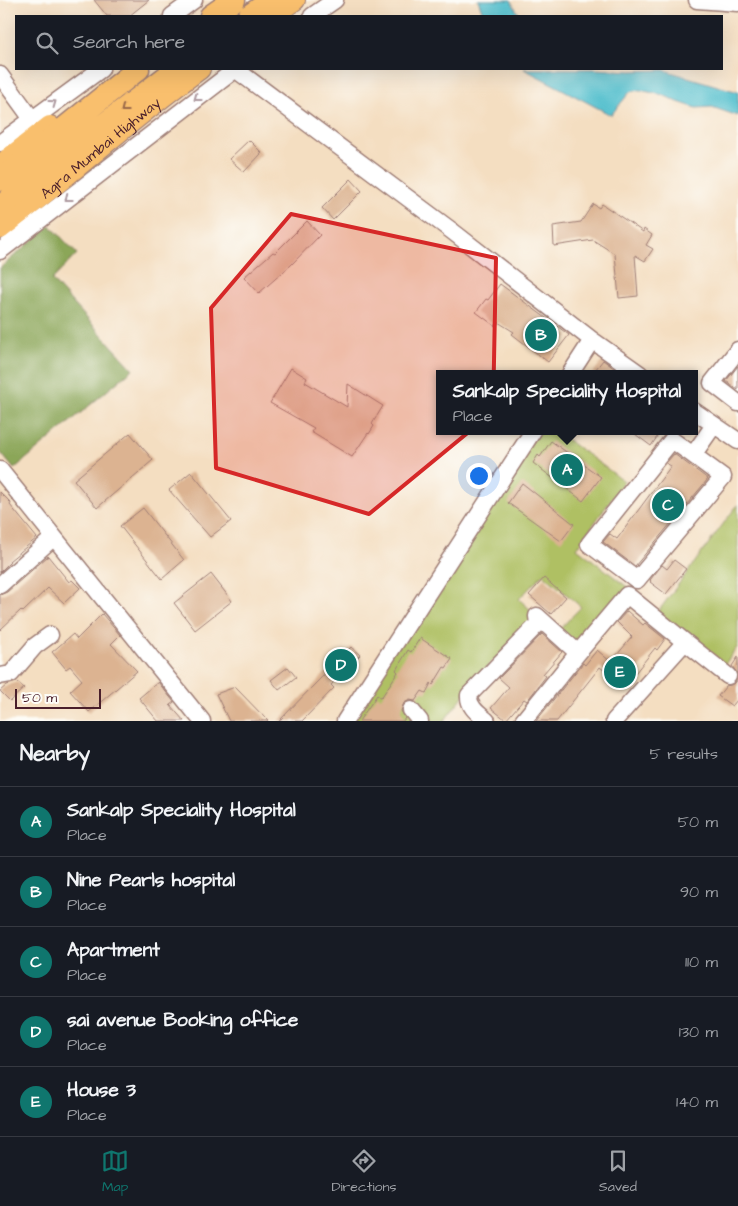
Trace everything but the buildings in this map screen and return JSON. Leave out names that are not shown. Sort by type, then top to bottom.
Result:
[{"type":"highway","points":[[212,15],[234,0]]},
{"type":"highway","points":[[250,15],[272,0]]},
{"type":"highway","points":[[0,180],[137,70]]},
{"type":"highway","points":[[0,207],[176,70]]},
{"type":"main road","points":[[200,15],[222,0]]},
{"type":"main road","points":[[273,15],[295,0]]},
{"type":"main road","points":[[0,164],[121,70]]},
{"type":"main road","name":"Agra Mumbai Highway","points":[[0,229],[47,193],[172,89],[199,70]]},
{"type":"street","points":[[173,15],[194,0]]},
{"type":"street","points":[[313,15],[335,0]]},
{"type":"street","points":[[697,0],[738,3]]},
{"type":"street","points":[[0,143],[100,70]]},
{"type":"street","points":[[0,251],[234,70]]},
{"type":"street","points":[[236,70],[452,230],[592,340],[634,370]]},
{"type":"street","points":[[0,75],[32,119]]},
{"type":"street","points":[[573,370],[592,340]]},
{"type":"street","points":[[736,355],[712,383],[738,403]]},
{"type":"street","points":[[698,414],[738,441]]},
{"type":"street","points":[[693,455],[714,425]]},
{"type":"street","points":[[345,721],[530,435]]},
{"type":"street","points":[[672,440],[693,455],[722,477],[637,580],[590,544],[672,440]]},
{"type":"street","points":[[0,470],[202,721]]},
{"type":"street","points":[[0,585],[54,537]]},
{"type":"street","points":[[524,721],[627,595],[728,676]]},
{"type":"street","points":[[487,721],[474,709],[468,700],[469,695],[538,624],[537,616],[578,653]]},
{"type":"street","points":[[0,676],[11,674],[35,646],[50,635]]},
{"type":"street","points":[[614,721],[685,642]]},
{"type":"highlighted area","points":[[291,214],[496,258],[493,412],[369,514],[216,468],[211,308]]},
{"type":"green space","points":[[50,225],[77,254],[52,280],[133,369],[14,469],[0,452],[0,268]]},
{"type":"green space","points":[[536,435],[561,435],[624,481],[577,548],[630,589],[574,651],[556,633],[581,607],[543,574],[519,599],[537,616],[482,672],[444,721],[346,721]]},
{"type":"green space","points":[[738,504],[738,646],[723,667],[657,613]]},
{"type":"water","points":[[478,0],[511,0],[518,13],[521,15],[484,15]]},
{"type":"water","points":[[526,70],[664,70],[738,92],[738,116],[712,107],[696,108],[663,95],[640,90],[630,92],[611,115]]},
{"type":"place","name":"Nine Pearls hospital","points":[[541,335]]},
{"type":"place","name":"Sankalp Speciality Hospital","points":[[567,470]]},
{"type":"place","name":"Apartment","points":[[668,505]]},
{"type":"place","name":"sai avenue Booking office","points":[[341,665]]},
{"type":"place","name":"House 3","points":[[620,672]]}]
